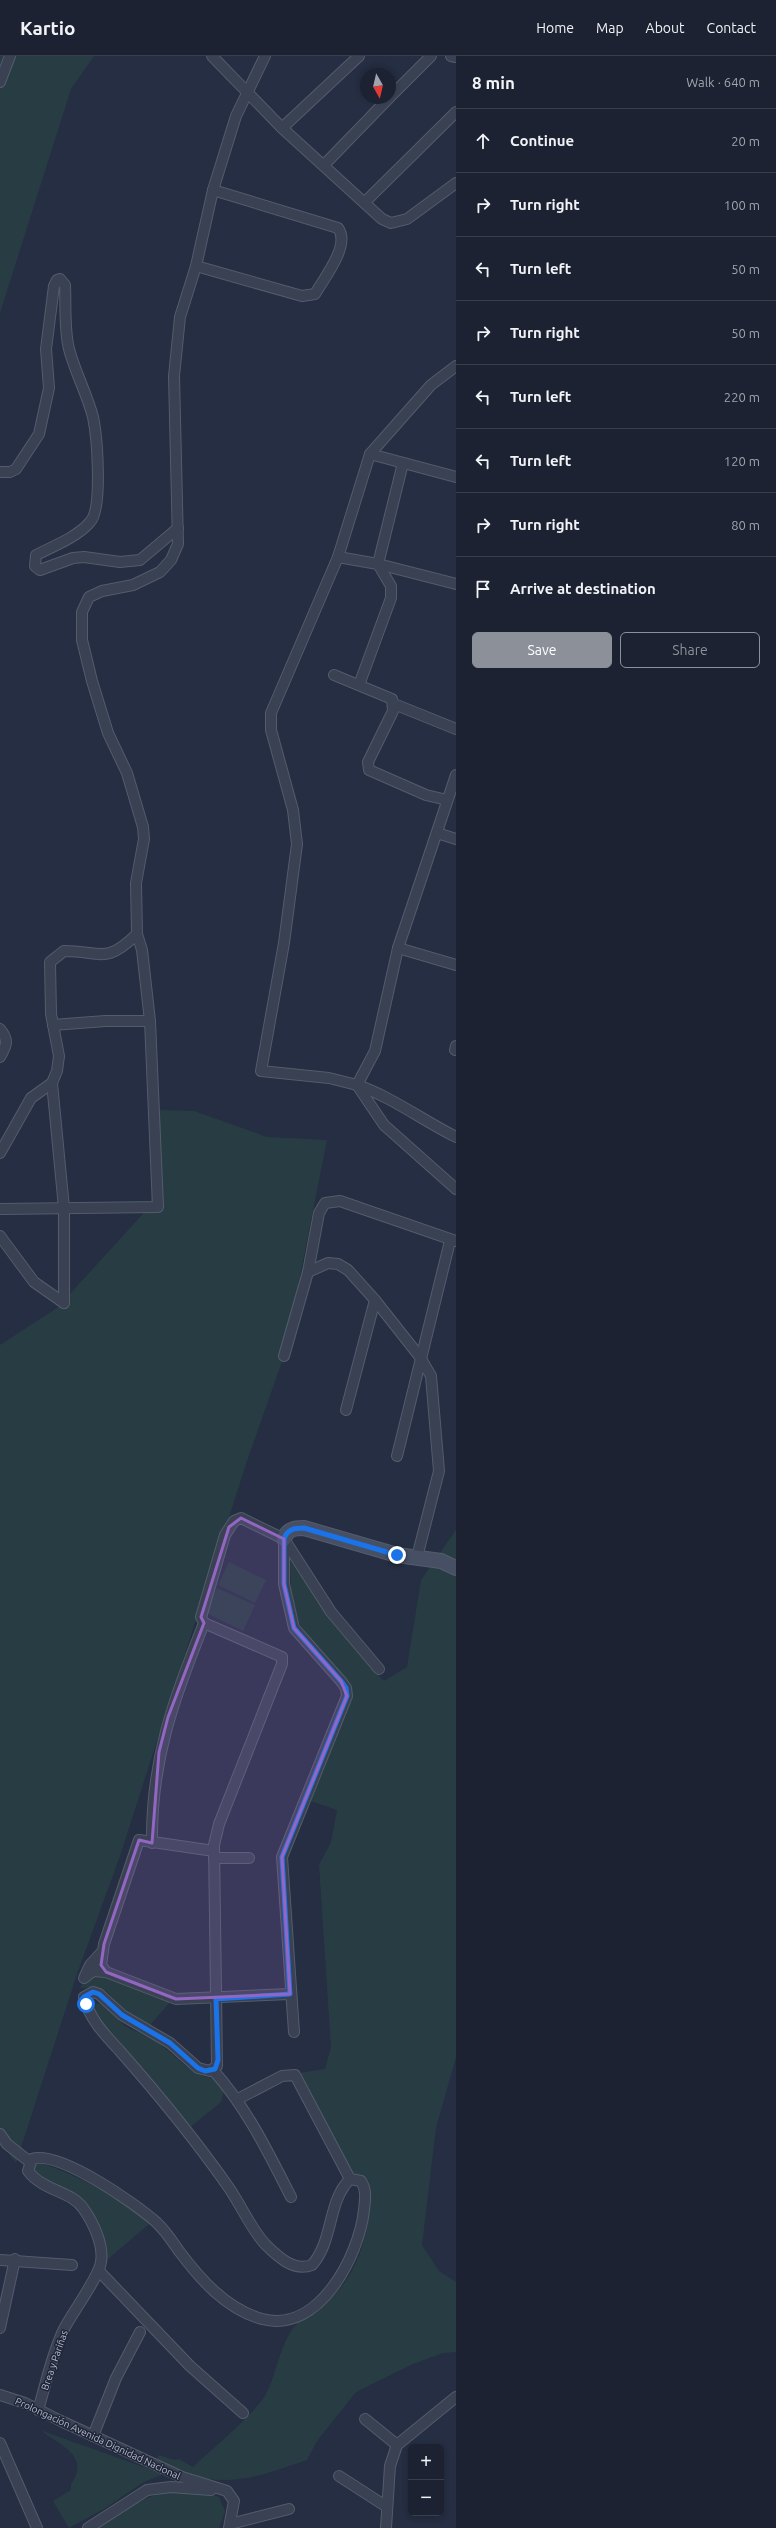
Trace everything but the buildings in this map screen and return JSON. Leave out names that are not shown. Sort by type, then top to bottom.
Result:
[{"type":"street","points":[[0,82],[10,56]]},
{"type":"street","points":[[212,56],[282,128],[382,219],[391,223],[407,219],[456,183]]},
{"type":"street","points":[[0,1209],[158,1207],[150,1021],[142,950],[137,934],[136,883],[144,839],[143,827],[127,773],[108,733],[92,681],[82,640],[82,612],[89,597],[102,591],[134,585],[160,572],[172,560],[178,544],[174,376],[180,317],[196,266],[213,190],[236,116],[246,92],[265,56]]},
{"type":"street","points":[[282,128],[359,56]]},
{"type":"street","points":[[396,92],[431,56]]},
{"type":"street","points":[[451,56],[456,57]]},
{"type":"street","points":[[324,165],[384,104]]},
{"type":"street","points":[[365,202],[456,112]]},
{"type":"street","points":[[196,266],[302,296],[312,296],[315,294],[342,245],[342,233],[338,228],[213,190]]},
{"type":"street","points":[[0,472],[10,472],[16,469],[39,434],[49,388],[46,349],[54,286],[57,280],[60,279],[65,285],[68,347],[93,418],[98,456],[98,490],[94,516],[90,523],[61,543],[36,555],[35,566],[40,570],[73,558],[84,557],[120,562],[140,560],[146,557],[178,528]]},
{"type":"street","points":[[456,366],[431,385],[370,454],[338,558],[271,713],[271,730],[293,810],[297,844],[285,936],[260,1071],[329,1078],[357,1084],[387,1096],[407,1111],[456,1137]]},
{"type":"street","points":[[370,454],[456,477]]},
{"type":"street","points":[[359,685],[391,598],[391,586],[378,564],[403,463]]},
{"type":"street","points":[[338,558],[378,564],[456,584]]},
{"type":"street","points":[[334,674],[392,699],[394,704],[393,711],[368,762],[369,770],[426,795],[447,800]]},
{"type":"street","points":[[394,704],[456,729]]},
{"type":"street","points":[[357,1084],[375,1051],[398,948],[456,775]]},
{"type":"street","points":[[437,833],[456,839]]},
{"type":"street","points":[[0,1236],[34,1282],[64,1303],[64,1208],[52,1083],[57,1071],[59,1056],[53,1025],[49,988],[50,962],[57,954],[64,951],[101,956],[112,954],[122,948],[137,934]]},
{"type":"street","points":[[398,948],[456,965]]},
{"type":"street","points":[[53,1025],[105,1021],[150,1021]]},
{"type":"street","points":[[0,1029],[6,1036],[7,1045],[0,1057]]},
{"type":"street","points":[[0,1153],[31,1098],[52,1083]]},
{"type":"street","points":[[357,1084],[384,1125],[456,1189]]},
{"type":"street","points":[[284,1356],[308,1272],[319,1214],[325,1203],[340,1201],[453,1241],[420,1357],[397,1456]]},
{"type":"street","points":[[308,1272],[328,1263],[338,1264],[348,1270],[375,1300],[420,1357],[430,1376],[439,1471],[417,1558]]},
{"type":"street","points":[[346,1410],[375,1300]]},
{"type":"street","points":[[350,2179],[340,2192],[329,2235],[318,2258],[306,2267],[296,2267],[287,2262],[264,2243],[228,2186],[188,2132],[99,2027],[87,2010],[84,1997],[93,1992],[99,1994],[122,2015],[170,2043],[198,2068],[205,2071],[213,2070],[217,2066],[214,1854],[219,1824],[282,1664],[282,1657],[204,1623],[201,1617],[225,1535],[234,1521],[241,1518],[284,1539],[331,1612],[379,1669]]},
{"type":"street","points":[[294,2032],[290,1994],[282,1857],[347,1696],[346,1688],[341,1681],[294,1628],[284,1584],[284,1539],[286,1534],[292,1529],[304,1528],[397,1555],[441,1561],[456,1568]]},
{"type":"street","points":[[152,1843],[152,1818],[159,1752],[168,1717],[204,1623]]},
{"type":"street","points":[[106,1972],[100,1962],[102,1953],[139,1840],[214,1854],[249,1858]]},
{"type":"street","points":[[102,1953],[90,1965],[84,1978],[93,1971],[106,1972],[176,2000],[290,1994]]},
{"type":"street","points":[[213,2070],[238,2099],[252,2120],[291,2197]]},
{"type":"street","points":[[238,2099],[282,2076],[295,2075],[350,2179]]},
{"type":"street","points":[[0,2134],[12,2148],[30,2162]]},
{"type":"street","points":[[30,2162],[41,2158],[70,2167],[107,2186],[157,2222],[215,2292],[231,2305],[250,2314],[273,2320],[286,2320],[306,2312],[323,2298],[341,2276],[357,2240],[364,2204],[365,2187],[361,2181],[350,2179]]},
{"type":"street","points":[[30,2162],[28,2171],[34,2180],[74,2200],[84,2209],[102,2252],[99,2271],[190,2366],[243,2412]]},
{"type":"street","points":[[0,2260],[15,2259],[72,2265]]},
{"type":"street","points":[[0,2328],[15,2259]]},
{"type":"street","name":"Brea y Pariñas","points":[[38,2410],[63,2331],[99,2271]]},
{"type":"street","points":[[92,2436],[116,2378],[140,2332]]},
{"type":"street","name":"Prolongación Avenida Dignidad Nacional","points":[[0,2395],[25,2402],[38,2410],[92,2436],[182,2477],[219,2488]]},
{"type":"street","points":[[386,2528],[390,2466],[397,2445],[456,2397]]},
{"type":"street","points":[[365,2419],[397,2445]]},
{"type":"street","points":[[0,2443],[37,2528]]},
{"type":"street","points":[[339,2476],[387,2507]]},
{"type":"street","points":[[88,2528],[147,2490],[171,2487],[219,2488],[227,2491],[234,2501],[229,2526],[289,2509]]},
{"type":"highlighted area","points":[[241,1518],[284,1539],[284,1584],[294,1628],[341,1681],[347,1696],[282,1857],[290,1994],[176,1999],[106,1972],[101,1965],[104,1944],[139,1840],[152,1843],[159,1752],[168,1717],[204,1623],[201,1617],[229,1527]]},
{"type":"green space","points":[[0,56],[94,56],[71,89],[0,313]]},
{"type":"green space","points":[[157,1110],[194,1111],[267,1137],[327,1140],[284,1356],[248,1458],[120,1856],[77,1974],[16,2163],[0,2142],[0,1345],[57,1308],[151,1205]]},
{"type":"green space","points":[[456,1530],[456,2057],[436,2128],[422,2245],[439,2271],[456,2282],[456,2352],[443,2353],[413,2364],[356,2392],[317,2441],[307,2460],[253,2477],[240,2479],[226,2480],[191,2476],[156,2459],[159,2455],[174,2460],[179,2459],[193,2467],[252,2412],[266,2394],[270,2386],[281,2351],[294,2327],[298,2322],[338,2291],[354,2267],[365,2238],[370,2208],[368,2180],[353,2173],[299,2073],[325,2069],[331,2047],[319,1865],[331,1842],[337,1810],[308,1800],[350,1686],[328,1659],[315,1646],[299,1623],[291,1590],[290,1561],[372,1669],[384,1681],[407,1667],[421,1580]]},
{"type":"green space","points":[[229,1562],[266,1580],[255,1603],[218,1585]]},
{"type":"green space","points":[[217,1588],[255,1605],[243,1631],[206,1613]]},
{"type":"green space","points":[[95,1975],[106,1976],[170,2002],[150,2025],[121,2007],[107,1992],[95,1987],[80,1988],[85,1979]]},
{"type":"green space","points":[[97,2003],[105,2006],[125,2026],[154,2040],[191,2070],[206,2077],[214,2078],[224,2090],[221,2102],[189,2128],[98,2020],[92,2010]]},
{"type":"green space","points":[[37,2162],[65,2172],[97,2187],[127,2205],[149,2224],[107,2260],[104,2245],[94,2220],[32,2174],[31,2164]]},
{"type":"green space","points":[[40,2430],[163,2474],[142,2483],[107,2507],[69,2528],[53,2501],[71,2490],[71,2484],[76,2475],[78,2466],[75,2459],[64,2446]]},
{"type":"green space","points":[[180,2492],[208,2493],[219,2497],[225,2511],[219,2528],[99,2528],[127,2508],[147,2498]]},
{"type":"route","points":[[86,2004],[84,1997],[93,1992],[99,1994],[122,2015],[159,2035],[170,2043],[198,2068],[205,2071],[210,2071],[215,2069],[218,2060],[216,1999],[290,1994],[282,1857],[347,1696],[346,1688],[333,1670],[314,1652],[294,1628],[290,1617],[288,1599],[284,1584],[284,1539],[286,1534],[292,1529],[304,1528],[327,1536],[397,1555]]}]
